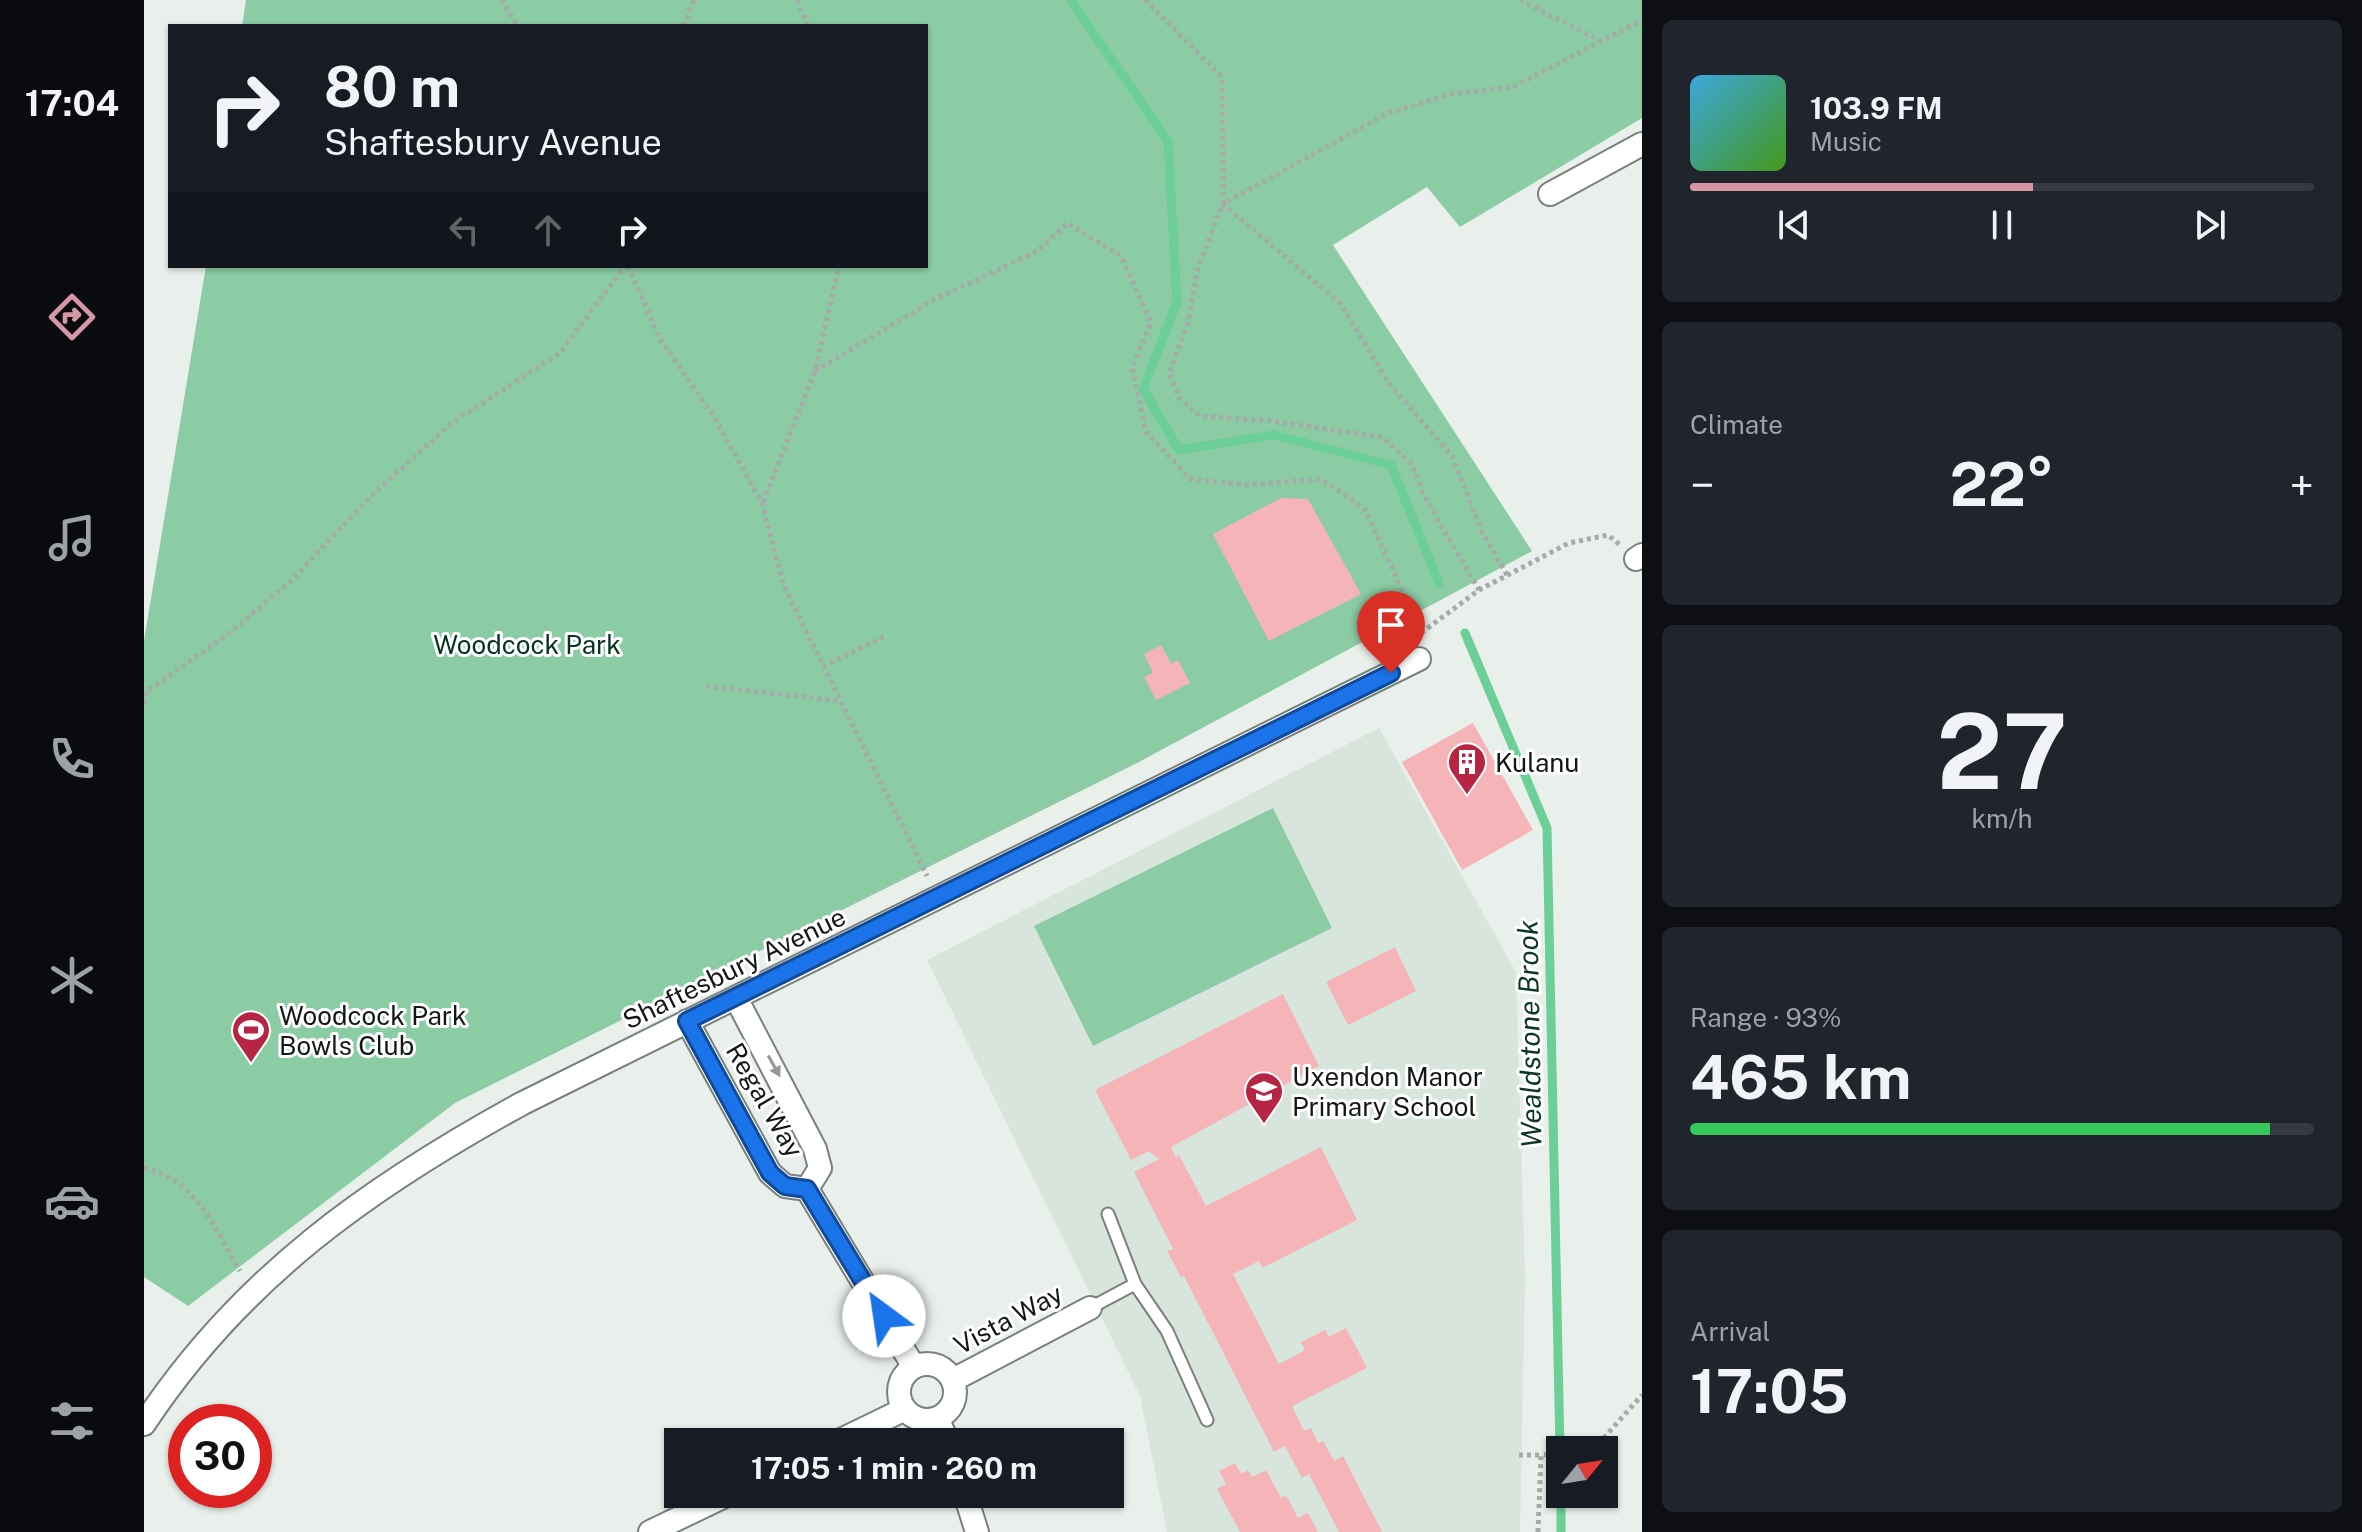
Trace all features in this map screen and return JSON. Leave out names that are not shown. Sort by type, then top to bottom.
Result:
[{"type":"street","points":[[1550,194],[1642,144]]},
{"type":"street","name":"Shaftesbury Avenue","points":[[144,1424],[173,1380],[256,1288],[371,1192],[441,1148],[687,1021],[1419,659]]},
{"type":"street","name":"Regal Way","points":[[736,998],[779,1073],[815,1149],[820,1168],[807,1189]]},
{"type":"street","name":"Regal Way","points":[[687,1021],[770,1173],[785,1186],[807,1189]]},
{"type":"street","name":"Regal Way","points":[[807,1189],[914,1367]]},
{"type":"street","name":"Vista Way","points":[[953,1380],[1090,1308]]},
{"type":"street","points":[[936,1365],[953,1380],[953,1403],[937,1418],[916,1417],[905,1409],[900,1390],[902,1380],[914,1367],[936,1365]]},
{"type":"street","points":[[866,1428],[905,1409]]},
{"type":"street","points":[[937,1418],[942,1428]]},
{"type":"street","points":[[650,1532],[700,1508]]},
{"type":"street","points":[[969,1508],[977,1532]]},
{"type":"lane","points":[[1108,1214],[1135,1284],[1167,1331],[1207,1420]]},
{"type":"lane","points":[[1090,1308],[1135,1284]]},
{"type":"path","points":[[501,0],[517,24]]},
{"type":"path","points":[[684,24],[694,0]]},
{"type":"path","points":[[797,0],[807,24]]},
{"type":"path","points":[[1145,0],[1222,77],[1223,204],[1198,267],[1188,323],[1169,373],[1179,398],[1200,416],[1271,421],[1382,437],[1412,464],[1424,496],[1479,590]]},
{"type":"path","points":[[1520,0],[1601,41]]},
{"type":"path","points":[[1223,204],[1386,114],[1450,94],[1513,87],[1642,20]]},
{"type":"path","points":[[1223,204],[1341,304],[1388,382],[1452,456],[1482,532],[1507,575]]},
{"type":"path","points":[[815,371],[934,300],[1037,251],[1068,223],[1121,256],[1151,322],[1132,368],[1146,432],[1190,479],[1246,485],[1321,479],[1364,508],[1421,630],[1419,659]]},
{"type":"path","points":[[144,704],[146,692],[232,631],[293,579],[371,496],[452,423],[560,353],[624,268]]},
{"type":"path","points":[[627,268],[660,339],[711,412],[762,503],[784,586],[938,898]]},
{"type":"path","points":[[762,503],[815,371],[839,268]]},
{"type":"path","points":[[1421,630],[1479,590],[1569,543],[1608,535],[1639,557]]},
{"type":"path","points":[[823,667],[887,635]]},
{"type":"path","points":[[706,686],[840,701]]},
{"type":"path","points":[[144,1168],[164,1172],[195,1197],[241,1273],[256,1288]]},
{"type":"path","points":[[1605,1436],[1642,1395]]},
{"type":"path","points":[[1519,1455],[1546,1455]]},
{"type":"path","points":[[1538,1532],[1541,1455]]},
{"type":"shaded area","name":"Uxendon Manor Primary School","points":[[1379,728],[1516,972],[1525,1279],[1520,1532],[1167,1532],[1140,1396],[927,960]]},
{"type":"green space","name":"Woodcock Park","points":[[246,0],[1642,0],[1642,118],[1460,227],[1427,187],[1333,245],[1532,551],[1137,763],[455,1103],[188,1306],[144,1277],[144,641],[206,268],[928,268],[928,24],[242,24]]},
{"type":"green space","points":[[1273,808],[1332,928],[1093,1046],[1034,926]]},
{"type":"building","points":[[1281,498],[1308,499],[1361,594],[1269,641],[1213,534]]},
{"type":"building","points":[[1161,645],[1171,664],[1178,660],[1190,683],[1156,700],[1144,677],[1153,673],[1144,654]]},
{"type":"building","name":"Kulanu","points":[[1473,723],[1533,830],[1462,870],[1402,762]]},
{"type":"building","points":[[1395,947],[1416,991],[1348,1025],[1326,982]]},
{"type":"building","points":[[1283,994],[1319,1066],[1171,1147],[1176,1157],[1179,1155],[1206,1206],[1321,1147],[1357,1220],[1262,1268],[1259,1261],[1233,1274],[1279,1364],[1305,1350],[1301,1342],[1325,1330],[1329,1337],[1346,1328],[1367,1368],[1292,1406],[1304,1431],[1311,1428],[1318,1443],[1323,1441],[1334,1461],[1343,1456],[1382,1532],[1339,1532],[1309,1474],[1302,1478],[1285,1446],[1274,1452],[1184,1276],[1181,1277],[1167,1251],[1173,1249],[1134,1172],[1159,1159],[1149,1151],[1131,1160],[1095,1090]]},
{"type":"building","points":[[1235,1463],[1241,1474],[1248,1470],[1252,1477],[1266,1470],[1281,1498],[1286,1495],[1298,1518],[1308,1513],[1318,1532],[1240,1532],[1217,1489],[1226,1484],[1219,1471]]},
{"type":"waterway","name":"Wealdstone Brook","points":[[1071,0],[1168,142],[1177,302],[1143,389],[1179,450],[1274,435],[1391,465],[1439,583]]},
{"type":"waterway","name":"Wealdstone Brook","points":[[1465,633],[1547,828],[1560,1436]]},
{"type":"waterway","name":"Wealdstone Brook","points":[[1561,1508],[1561,1532]]},
{"type":"place","name":"Kulanu","points":[[1467,796]]},
{"type":"place","name":"Woodcock Park Bowls Club","points":[[251,1064]]},
{"type":"place","name":"Uxendon Manor Primary School","points":[[1264,1125]]},
{"type":"route","points":[[884,1316],[807,1189],[785,1186],[770,1173],[687,1021],[1391,673]]}]
